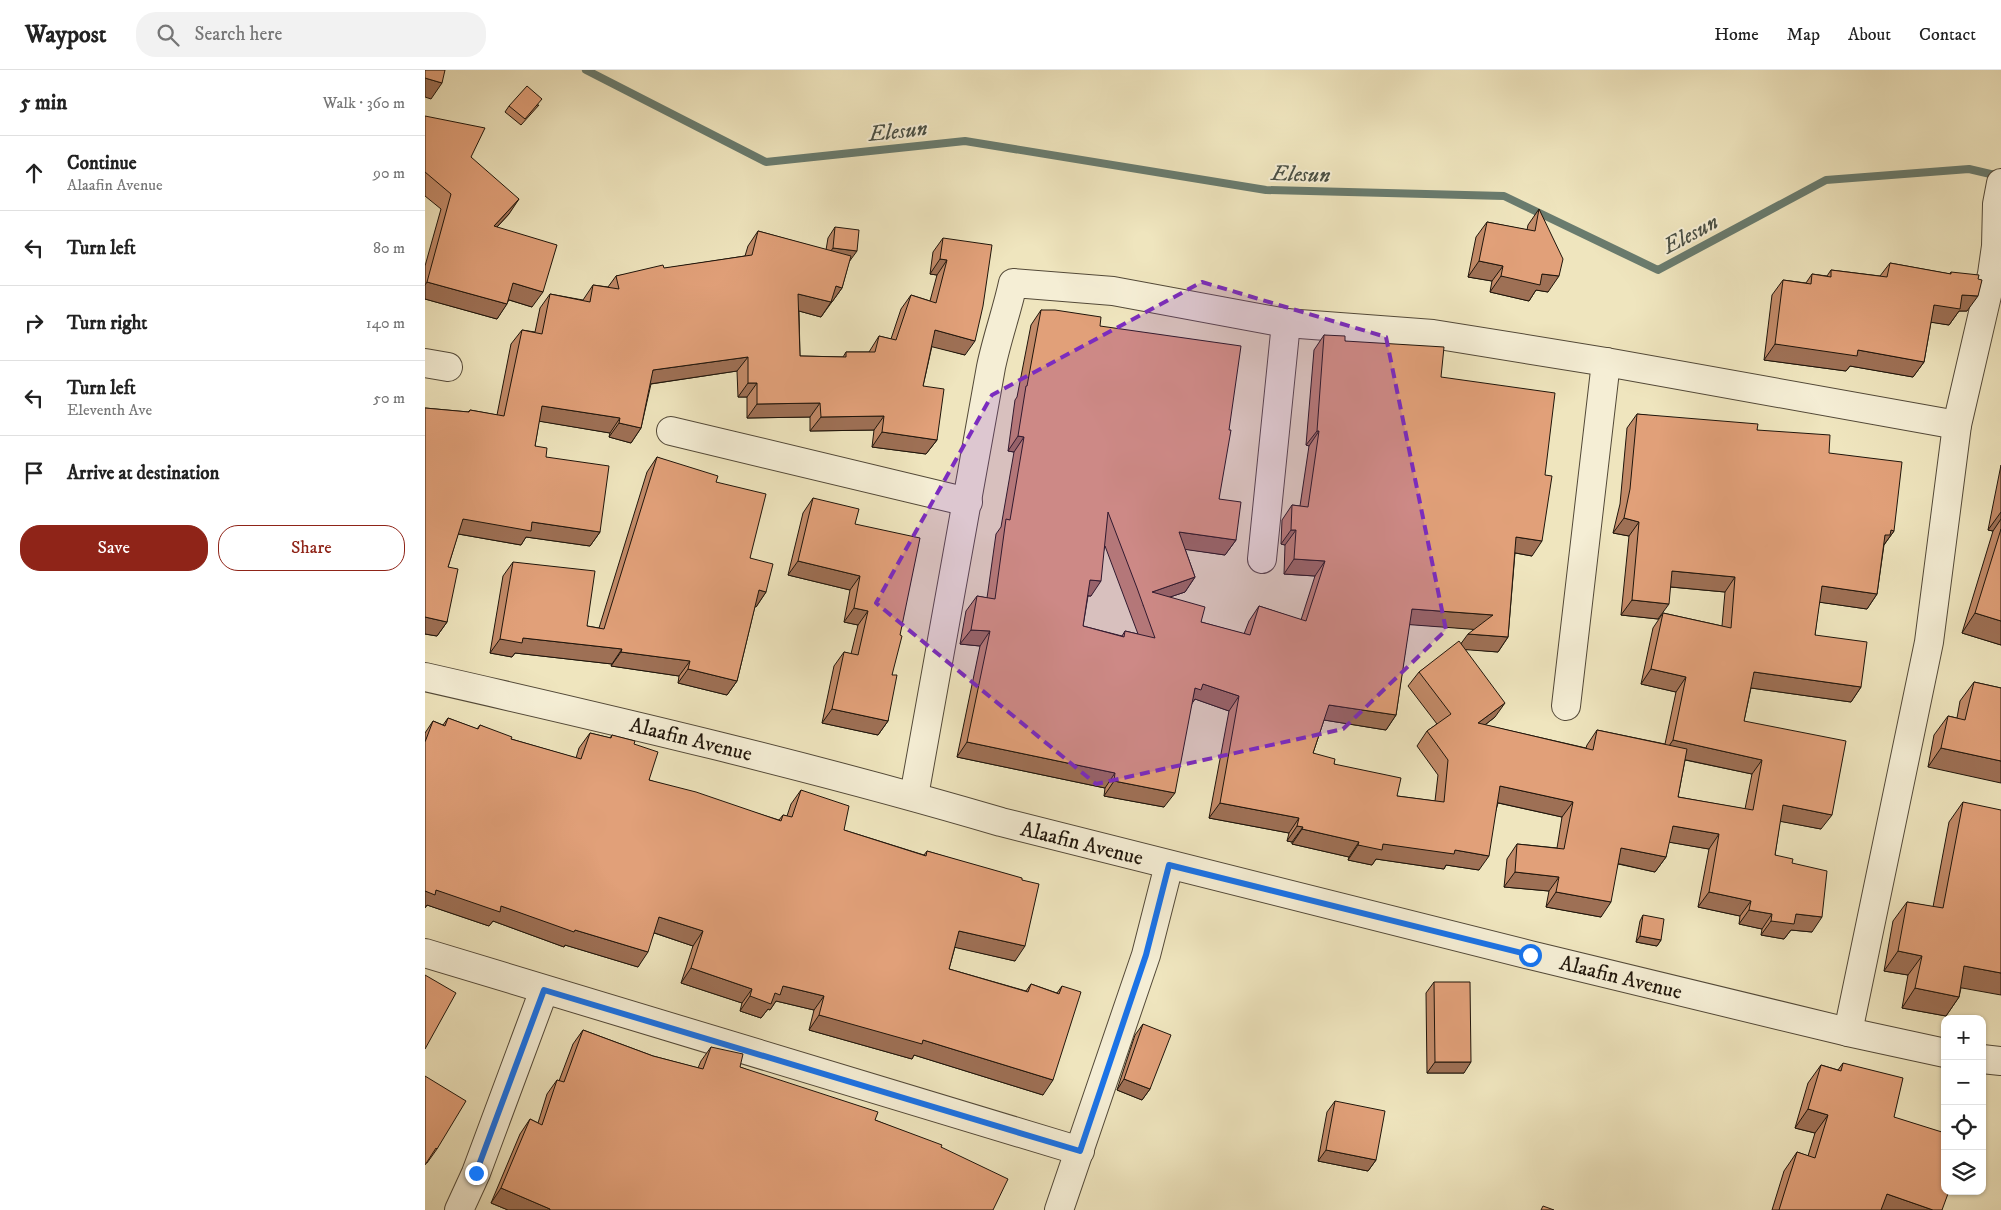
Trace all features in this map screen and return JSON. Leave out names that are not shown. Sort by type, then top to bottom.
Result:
[{"type":"street","points":[[1848,1032],[1929,642],[1957,425],[1992,274],[1996,246],[1997,204],[2001,183]]},
{"type":"street","points":[[914,796],[995,349],[1006,315],[1013,283],[1113,291],[1286,323],[1433,334],[1607,362],[1957,425]]},
{"type":"street","points":[[1262,560],[1286,323]]},
{"type":"street","points":[[1566,706],[1607,362]]},
{"type":"street","points":[[671,431],[968,502]]},
{"type":"street","name":"Alaafin Avenue","points":[[425,677],[769,758],[914,796],[1001,822],[1540,958],[1848,1032],[1941,1052]]},
{"type":"street","points":[[1059,1210],[1146,955],[1169,865]]},
{"type":"street","points":[[425,953],[1080,1151]]},
{"type":"street","points":[[459,1210],[476,1173],[544,990]]},
{"type":"street","points":[[1986,1059],[2001,1061]]},
{"type":"highlighted area","points":[[1202,282],[1386,337],[1446,630],[1343,729],[1096,784],[876,603],[992,395]]},
{"type":"building","points":[[425,70],[445,70],[442,83],[425,78]]},
{"type":"building","points":[[527,86],[542,99],[525,119],[509,106]]},
{"type":"building","points":[[425,116],[485,128],[471,157],[519,199],[494,226],[557,245],[543,292],[513,283],[507,304],[427,282],[451,194],[425,172]]},
{"type":"building","points":[[1539,209],[1563,259],[1559,276],[1542,274],[1540,285],[1501,276],[1503,266],[1479,261],[1487,222],[1535,231]]},
{"type":"building","points":[[835,227],[859,230],[857,251],[833,248]]},
{"type":"building","points":[[758,231],[851,256],[842,288],[836,286],[831,302],[798,294],[800,356],[846,357],[846,352],[875,352],[879,336],[896,340],[911,295],[936,303],[947,260],[940,259],[943,238],[992,245],[983,306],[975,341],[935,330],[923,386],[944,389],[937,440],[882,432],[884,416],[821,417],[820,403],[757,404],[757,383],[748,383],[748,357],[653,370],[641,428],[619,423],[620,418],[542,406],[535,446],[547,448],[546,457],[609,466],[600,532],[532,522],[531,531],[463,519],[448,567],[458,569],[447,622],[425,617],[425,408],[469,412],[470,410],[504,416],[522,330],[542,334],[550,294],[590,302],[593,285],[619,289],[616,276],[663,265],[664,268],[752,255]]},
{"type":"building","points":[[1890,263],[1951,274],[1951,272],[1979,275],[1978,279],[1982,280],[1978,296],[1962,295],[1960,309],[1934,305],[1924,362],[1858,350],[1857,356],[1775,344],[1783,280],[1811,284],[1812,274],[1831,277],[1831,270],[1887,277]]},
{"type":"building","points":[[1041,310],[1055,310],[1101,317],[1100,326],[1241,346],[1229,430],[1231,430],[1219,499],[1241,502],[1236,540],[1179,532],[1195,577],[1152,592],[1205,607],[1201,622],[1250,635],[1259,606],[1306,621],[1325,561],[1294,559],[1296,530],[1291,530],[1292,505],[1308,507],[1319,431],[1317,431],[1324,335],[1345,336],[1345,341],[1444,347],[1441,377],[1555,393],[1545,475],[1552,476],[1542,541],[1516,537],[1508,637],[1468,634],[1493,615],[1412,609],[1396,715],[1329,705],[1313,753],[1335,759],[1334,764],[1401,778],[1397,796],[1444,802],[1448,760],[1427,731],[1451,714],[1419,672],[1459,641],[1505,703],[1478,723],[1593,750],[1597,730],[1687,749],[1678,797],[1753,810],[1762,760],[1673,740],[1686,677],[1651,669],[1663,613],[1731,628],[1735,577],[1672,571],[1669,604],[1632,600],[1639,522],[1624,518],[1630,489],[1637,414],[1758,424],[1757,430],[1830,435],[1829,453],[1902,462],[1894,531],[1891,530],[1890,535],[1885,535],[1877,594],[1822,586],[1815,635],[1867,642],[1861,687],[1754,672],[1744,721],[1846,741],[1832,815],[1783,805],[1775,855],[1793,859],[1792,863],[1827,871],[1822,917],[1796,914],[1794,924],[1771,921],[1772,914],[1749,910],[1751,901],[1709,892],[1719,834],[1673,826],[1666,857],[1621,848],[1611,902],[1556,892],[1559,877],[1515,872],[1517,844],[1564,849],[1573,802],[1500,786],[1489,856],[1455,850],[1454,854],[1383,844],[1382,850],[1358,845],[1359,842],[1302,829],[1303,827],[1297,826],[1299,818],[1220,803],[1239,696],[1203,684],[1201,690],[1195,688],[1175,793],[1114,781],[1115,773],[967,742],[990,631],[971,630],[977,596],[995,599],[1006,519],[1010,520],[1024,437],[1018,436]],"holes":[[[1108,512],[1155,638],[1125,631],[1124,637],[1083,626],[1090,580],[1101,581]]]},
{"type":"building","points":[[657,457],[718,476],[716,482],[766,494],[750,558],[773,564],[766,592],[759,590],[737,681],[688,669],[690,661],[621,652],[622,649],[523,638],[522,643],[500,639],[513,562],[595,571],[587,626],[604,629]]},
{"type":"building","points":[[813,498],[859,509],[855,524],[920,538],[900,635],[902,636],[892,675],[897,675],[888,721],[832,709],[844,652],[858,655],[868,611],[854,608],[860,576],[798,561]]},
{"type":"building","points":[[2001,529],[2001,621],[1975,613]]},
{"type":"building","points":[[1974,682],[2001,688],[2001,761],[1941,748],[1948,716],[1965,720]]},
{"type":"building","points":[[448,718],[478,729],[480,725],[512,737],[511,739],[581,759],[590,733],[611,738],[612,735],[635,741],[634,744],[658,752],[649,780],[696,792],[781,821],[783,815],[792,817],[801,790],[849,806],[844,830],[926,856],[927,851],[1039,884],[1025,946],[959,931],[949,969],[1028,992],[1031,984],[1059,994],[1062,986],[1081,992],[1053,1080],[923,1040],[922,1044],[819,1015],[824,996],[783,986],[780,995],[775,993],[771,1004],[750,996],[752,989],[691,968],[703,931],[659,917],[648,952],[575,930],[574,932],[501,906],[500,912],[436,890],[435,895],[425,891],[425,742],[433,721],[445,726]]},
{"type":"building","points":[[1963,802],[2001,810],[2001,973],[1964,966],[1959,997],[1915,988],[1922,956],[1898,951],[1907,902],[1943,908]]},
{"type":"building","points":[[1643,915],[1664,919],[1661,940],[1640,936]]},
{"type":"building","points":[[425,975],[456,993],[425,1049]]},
{"type":"building","points":[[1434,982],[1470,982],[1471,1062],[1435,1062]]},
{"type":"building","points":[[1143,1024],[1171,1035],[1150,1089],[1124,1079]]},
{"type":"building","points":[[583,1030],[653,1056],[703,1069],[711,1047],[743,1054],[740,1067],[878,1112],[875,1120],[942,1145],[941,1147],[1008,1179],[993,1210],[550,1210],[501,1188],[530,1119],[542,1125],[557,1080],[564,1082]]},
{"type":"building","points":[[1843,1063],[1903,1078],[1894,1117],[1941,1132],[1941,1195],[1948,1195],[1942,1210],[1933,1210],[1887,1194],[1881,1210],[1779,1210],[1797,1152],[1815,1158],[1828,1115],[1808,1109],[1821,1065],[1841,1071]]},
{"type":"building","points":[[425,1076],[466,1101],[425,1165]]},
{"type":"building","points":[[1335,1101],[1385,1111],[1376,1160],[1326,1150]]},
{"type":"building","points":[[1543,1206],[1554,1210],[1541,1210]]},
{"type":"waterway","name":"Elesun","points":[[586,70],[766,162],[965,141],[1266,190],[1504,196],[1658,270],[1826,180],[1969,169],[1999,176]]},
{"type":"route","points":[[476,1173],[544,990],[1080,1151],[1146,955],[1169,865],[1530,955]]}]
